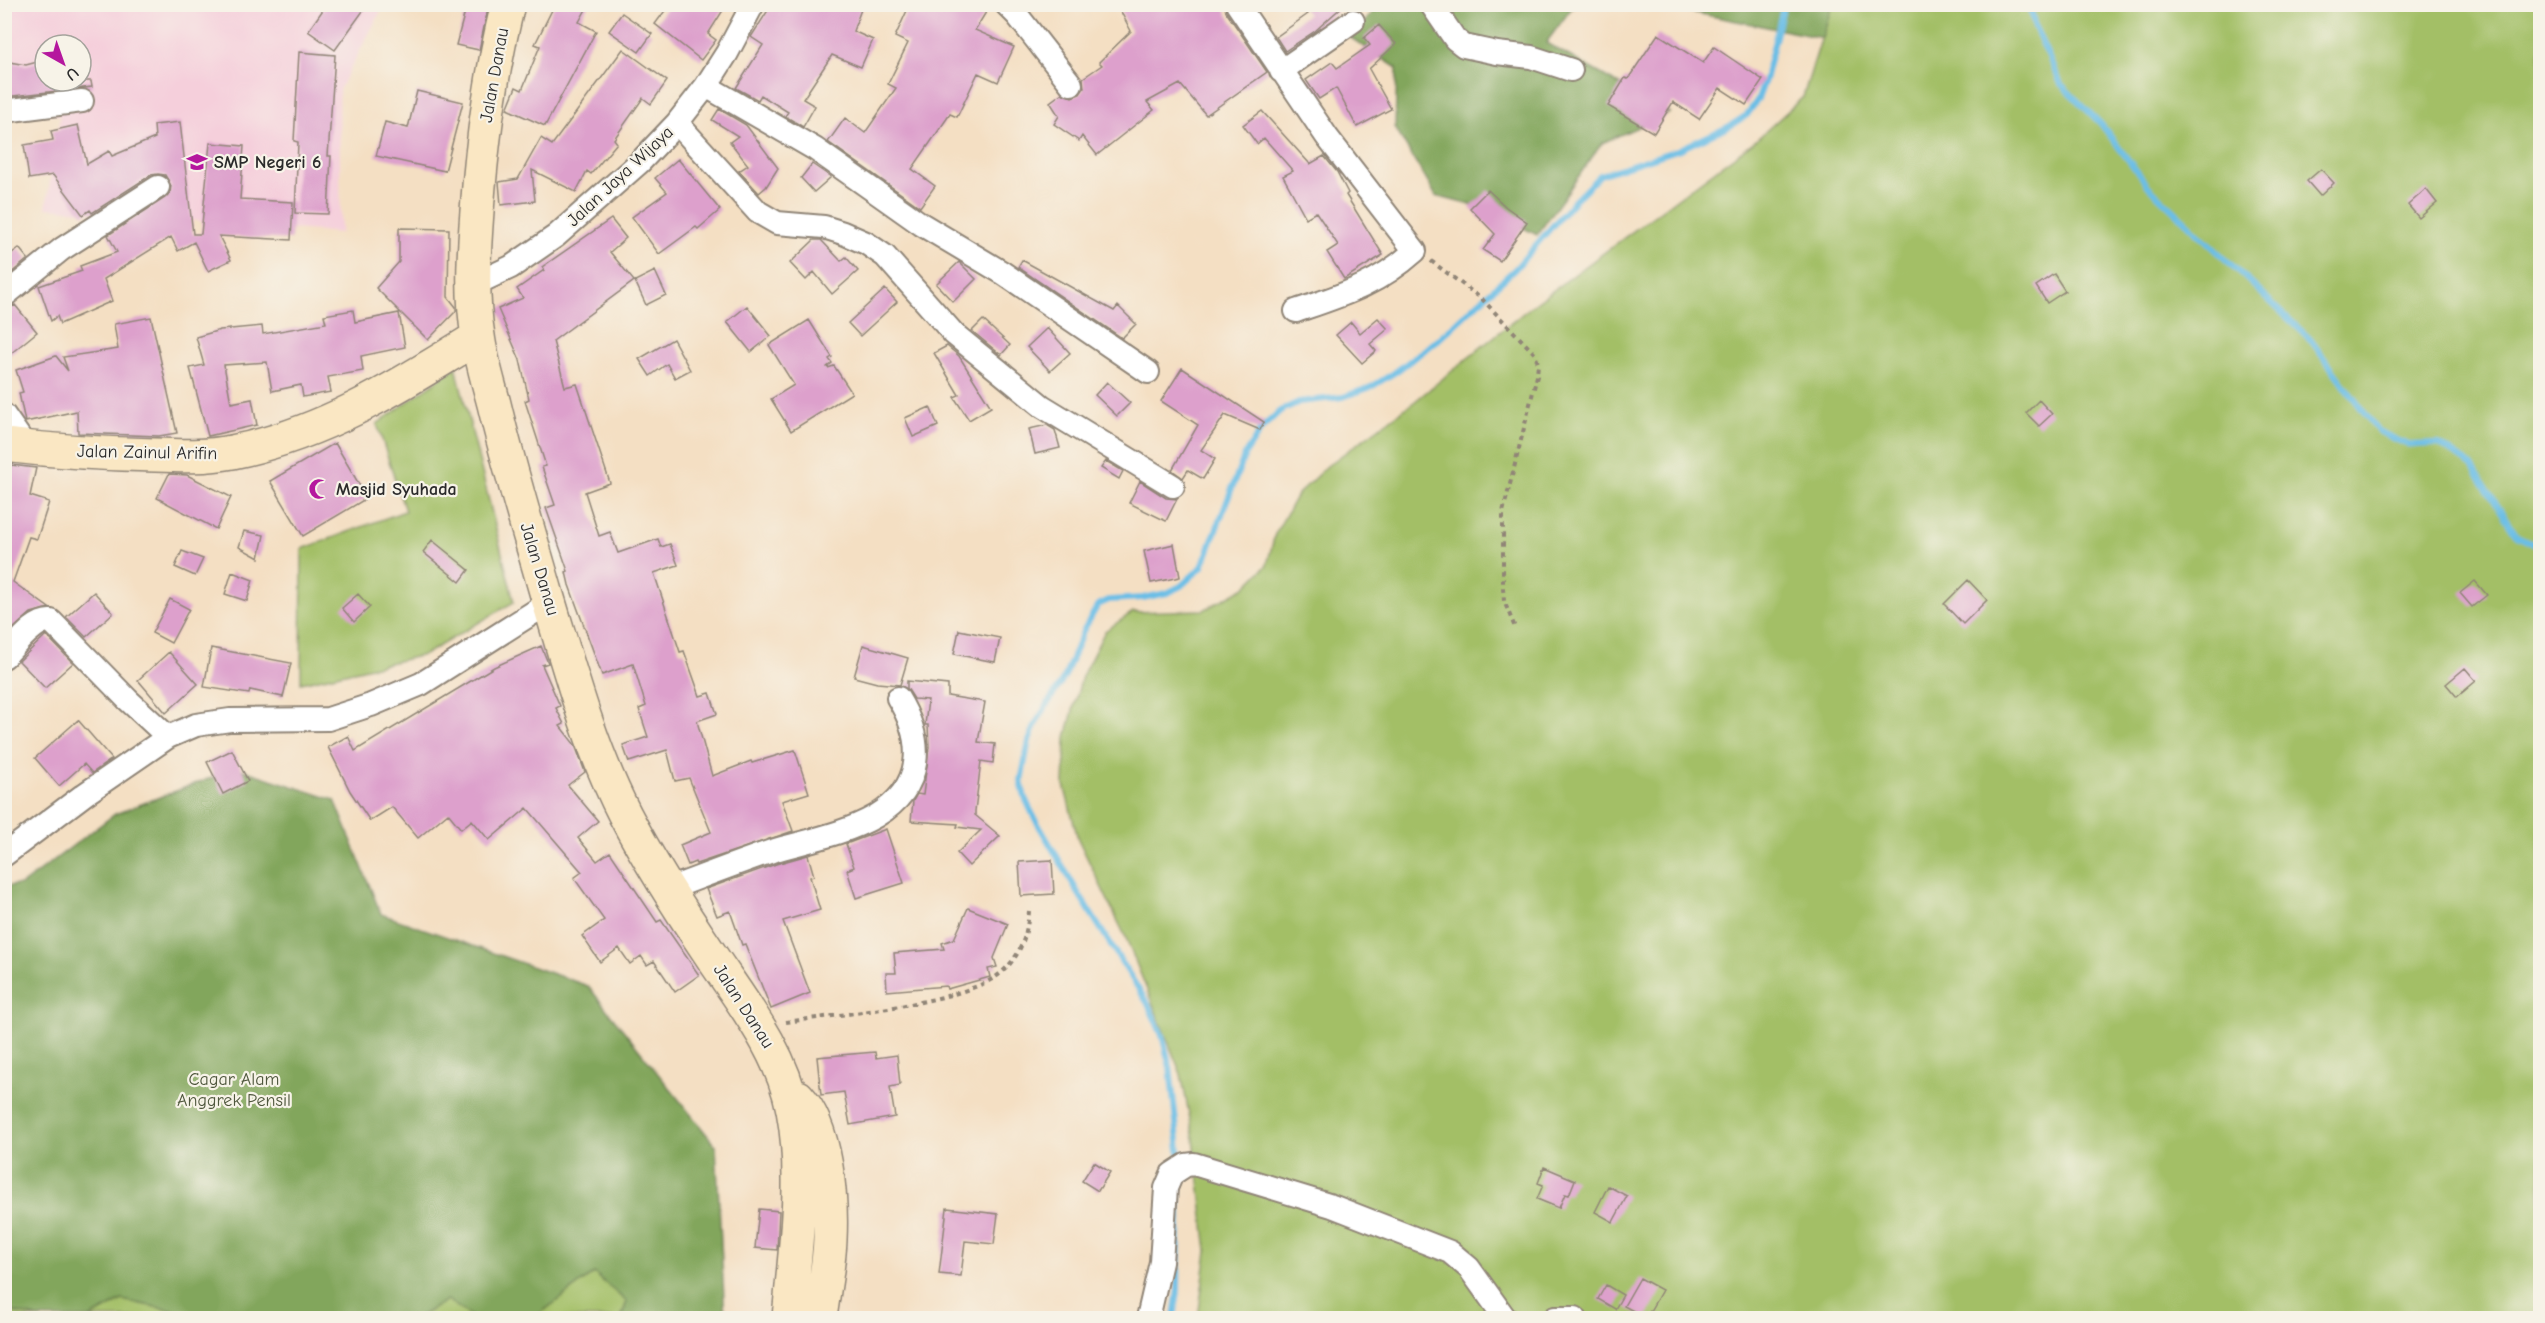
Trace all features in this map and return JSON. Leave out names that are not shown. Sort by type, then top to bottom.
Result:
[{"type":"street","name":"Jalan Danau","points":[[508,4],[495,56],[481,152],[473,285],[478,337],[510,471],[600,759],[626,816],[669,889],[778,1059],[793,1110],[797,1143],[798,1208],[789,1318]]},
{"type":"street","name":"Jalan Jaya Wijaya","points":[[473,285],[511,267],[556,236],[640,162],[677,123],[706,86],[727,53],[753,4]]},
{"type":"street","points":[[1006,4],[1071,84]]},
{"type":"street","points":[[1237,4],[1281,71],[1363,186],[1415,250],[1386,276],[1296,311]]},
{"type":"street","points":[[1431,4],[1455,39],[1464,46],[1531,57],[1571,70]]},
{"type":"street","points":[[1281,71],[1353,21]]},
{"type":"street","points":[[706,86],[815,149],[921,224],[1003,273],[1148,372]]},
{"type":"street","points":[[4,111],[82,101]]},
{"type":"street","points":[[677,123],[758,212],[777,223],[824,227],[866,243],[885,256],[954,334],[1042,406],[1173,486]]},
{"type":"street","points":[[4,296],[62,249],[158,187]]},
{"type":"street","name":"Jalan Zainul Arifin","points":[[16,446],[184,456],[229,453],[306,432],[346,415],[393,390],[478,337]]},
{"type":"street","points":[[4,415],[16,446]]},
{"type":"street","points":[[4,855],[84,794],[168,737],[196,725],[207,723],[230,720],[328,719],[371,705],[421,684],[550,603]]},
{"type":"street","points":[[4,657],[38,624],[46,620],[51,621],[168,737]]},
{"type":"street","points":[[669,889],[740,862],[835,833],[875,816],[891,804],[914,772],[916,747],[911,719],[898,698]]},
{"type":"street","name":"Jalan Danau","points":[[786,1085],[809,1108],[822,1143],[830,1210],[830,1240],[820,1318]]},
{"type":"street","points":[[1148,1318],[1161,1262],[1168,1181],[1179,1168],[1194,1164],[1332,1206],[1450,1252],[1469,1268],[1504,1318]]},
{"type":"street","points":[[1555,1318],[1575,1318]]},
{"type":"path","points":[[1415,250],[1482,299],[1535,354],[1538,363],[1537,376],[1503,512],[1504,601],[1516,630]]},
{"type":"path","points":[[758,1026],[923,1001],[984,985],[1001,974],[1020,950],[1028,931],[1029,911]]},
{"type":"shaded area","name":"SMP Negeri 6","points":[[4,5],[384,5],[339,90],[341,233],[46,208],[60,116],[5,106]]},
{"type":"green space","points":[[1379,5],[1574,5],[1546,43],[1670,113],[1602,143],[1537,235],[1489,210],[1436,196],[1395,128],[1397,68],[1351,38]]},
{"type":"green space","points":[[1655,5],[1832,5],[1822,38]]},
{"type":"green space","points":[[1832,5],[2540,5],[2540,1318],[1198,1318],[1207,1251],[1194,1139],[1181,1074],[1126,938],[1078,839],[1064,785],[1066,737],[1082,676],[1105,631],[1133,612],[1204,610],[1245,587],[1267,565],[1275,534],[1297,495],[1327,466],[1414,402],[1528,309],[1756,140],[1803,97]]},
{"type":"green space","points":[[456,367],[514,602],[424,655],[301,683],[302,549],[405,511],[377,424]]},
{"type":"green space","name":"Cagar Alam Anggrek Pensil","points":[[237,768],[335,800],[381,914],[588,986],[716,1146],[725,1318],[621,1318],[627,1302],[594,1273],[534,1318],[474,1318],[447,1300],[417,1318],[210,1318],[122,1300],[90,1318],[40,1318],[5,1310],[5,886],[21,885],[115,814]]},
{"type":"green space","points":[[594,1273],[627,1302],[621,1318],[534,1318]]},
{"type":"green space","points":[[447,1299],[474,1318],[417,1318]]},
{"type":"green space","points":[[122,1300],[210,1318],[90,1318]]},
{"type":"green space","points":[[5,1310],[40,1318],[5,1318]]},
{"type":"building","points":[[327,4],[368,4],[335,50],[308,31]]},
{"type":"building","points":[[467,4],[489,4],[479,50],[456,45]]},
{"type":"building","points":[[555,4],[589,4],[579,22],[596,31],[545,126],[507,109],[516,87],[522,90],[540,46],[535,44]]},
{"type":"building","points":[[670,4],[727,4],[708,34],[716,40],[701,60],[655,24]]},
{"type":"building","points":[[772,4],[863,4],[853,31],[873,40],[861,67],[832,55],[803,99],[815,106],[803,127],[785,116],[788,112],[761,95],[758,100],[736,88],[763,45],[751,37]]},
{"type":"building","points":[[910,4],[991,4],[975,30],[1014,47],[998,82],[978,73],[957,117],[950,114],[912,169],[935,186],[920,207],[828,142],[845,118],[865,133],[896,88],[888,84],[908,43],[895,37]]},
{"type":"building","points":[[1131,4],[1224,4],[1226,12],[1267,72],[1206,115],[1180,84],[1147,102],[1154,110],[1097,155],[1082,136],[1079,141],[1054,124],[1059,116],[1050,102],[1062,93],[1072,97],[1080,94],[1084,88],[1083,78],[1102,65],[1099,62],[1131,31],[1120,10]]},
{"type":"building","points":[[1299,4],[1345,4],[1315,31],[1285,51],[1276,37],[1308,14]]},
{"type":"building","points":[[622,13],[652,34],[639,52],[609,31]]},
{"type":"building","points":[[1379,25],[1396,44],[1369,69],[1391,109],[1357,127],[1336,88],[1319,99],[1306,80],[1332,62],[1337,68],[1370,45],[1364,38]]},
{"type":"building","points":[[1658,34],[1703,63],[1714,47],[1763,80],[1746,105],[1720,88],[1699,119],[1673,102],[1654,133],[1608,106],[1625,78],[1628,79]]},
{"type":"building","points":[[623,49],[667,81],[651,104],[643,98],[614,139],[617,143],[591,174],[587,171],[576,192],[532,170],[535,201],[501,205],[499,182],[518,179],[541,138],[552,145]]},
{"type":"building","points":[[299,52],[335,55],[328,156],[331,156],[328,214],[295,213],[298,142],[294,141]]},
{"type":"building","points":[[4,61],[26,65],[33,63],[33,93],[39,93],[4,97]]},
{"type":"building","points":[[417,91],[463,102],[445,171],[376,156],[385,122],[408,128]]},
{"type":"building","points":[[719,109],[746,125],[778,168],[766,187],[759,193],[739,171],[748,165],[730,142],[738,136],[712,120]]},
{"type":"building","points":[[1262,111],[1310,164],[1324,156],[1337,172],[1348,193],[1346,195],[1383,255],[1344,279],[1327,252],[1338,245],[1316,212],[1306,218],[1283,176],[1293,171],[1264,138],[1257,144],[1243,125]]},
{"type":"building","points":[[180,122],[193,234],[201,234],[210,143],[244,146],[240,199],[293,202],[291,240],[219,236],[231,260],[208,271],[194,242],[178,251],[171,237],[104,279],[112,301],[60,324],[57,316],[51,321],[39,286],[82,271],[80,266],[117,252],[108,235],[165,198],[170,193],[171,186],[165,175],[151,175],[92,213],[90,210],[83,215],[53,175],[29,179],[24,145],[53,140],[51,131],[78,125],[87,164],[109,151],[112,156],[155,138],[154,125]]},
{"type":"building","points":[[678,159],[720,210],[698,229],[696,227],[659,254],[632,217],[667,192],[655,178]]},
{"type":"building","points":[[812,164],[831,177],[814,192],[801,178]]},
{"type":"building","points":[[2321,169],[2334,183],[2320,196],[2307,181]]},
{"type":"building","points":[[2426,189],[2437,203],[2419,218],[2408,205]]},
{"type":"building","points":[[1488,190],[1527,222],[1500,261],[1483,250],[1495,234],[1470,208]]},
{"type":"building","points":[[611,219],[626,238],[610,252],[634,281],[553,341],[565,387],[577,384],[610,483],[585,492],[599,536],[610,532],[618,553],[658,539],[661,547],[670,544],[678,565],[654,573],[680,652],[684,651],[700,696],[710,693],[717,714],[697,721],[712,776],[751,761],[752,763],[795,750],[809,793],[782,801],[793,831],[696,864],[695,862],[688,865],[680,845],[711,832],[689,778],[675,781],[667,750],[629,762],[623,745],[648,737],[639,709],[646,706],[633,664],[602,675],[569,585],[566,572],[568,571],[546,508],[555,505],[542,467],[546,466],[525,401],[529,399],[520,360],[498,309],[523,298],[517,289],[544,270],[542,267]]},
{"type":"building","points":[[399,228],[449,229],[448,297],[456,307],[456,311],[428,340],[376,288],[399,262]]},
{"type":"building","points":[[814,240],[821,240],[841,261],[846,257],[858,271],[832,294],[814,272],[806,280],[790,263]]},
{"type":"building","points":[[19,248],[28,259],[10,274],[4,268],[4,259]]},
{"type":"building","points":[[1022,260],[1114,311],[1118,306],[1136,324],[1122,338],[1018,267]]},
{"type":"building","points":[[959,262],[976,279],[953,302],[936,284]]},
{"type":"building","points":[[655,271],[666,295],[646,305],[635,281]]},
{"type":"building","points":[[2054,274],[2065,291],[2047,303],[2036,286]]},
{"type":"building","points":[[885,289],[897,302],[860,336],[848,323]]},
{"type":"building","points":[[15,305],[37,332],[4,359],[4,311]]},
{"type":"building","points":[[747,306],[771,336],[751,352],[727,322]]},
{"type":"building","points":[[353,310],[355,322],[399,313],[405,347],[361,356],[363,371],[328,377],[331,392],[303,397],[301,385],[272,391],[267,362],[224,365],[231,403],[252,399],[257,425],[208,436],[190,368],[204,365],[196,337],[220,330],[262,326],[263,334],[326,323],[324,315]]},
{"type":"building","points":[[151,317],[177,433],[159,436],[78,433],[77,411],[25,422],[19,393],[23,392],[16,370],[56,356],[68,371],[63,357],[118,349],[114,324]]},
{"type":"building","points":[[1378,318],[1388,329],[1370,344],[1376,351],[1362,363],[1336,335],[1351,322],[1360,333]]},
{"type":"building","points":[[809,320],[832,357],[829,359],[832,363],[827,367],[834,366],[852,393],[791,431],[771,399],[794,385],[769,345]]},
{"type":"building","points":[[983,320],[1010,345],[1001,355],[972,331]]},
{"type":"building","points":[[1047,328],[1070,353],[1050,371],[1027,347]]},
{"type":"building","points":[[673,339],[690,370],[675,378],[667,364],[650,376],[639,359]]},
{"type":"building","points":[[947,346],[959,356],[991,407],[969,420],[954,397],[959,395],[934,353]]},
{"type":"building","points":[[1182,368],[1264,422],[1260,430],[1225,415],[1201,450],[1215,459],[1203,479],[1188,470],[1183,478],[1172,470],[1198,425],[1161,401]]},
{"type":"building","points":[[1107,382],[1130,403],[1117,416],[1095,395]]},
{"type":"building","points":[[2039,400],[2052,414],[2039,426],[2026,413]]},
{"type":"building","points":[[930,407],[938,426],[913,437],[905,418]]},
{"type":"building","points":[[1047,425],[1055,430],[1060,448],[1035,454],[1029,429]]},
{"type":"building","name":"Masjid Syuhada","points":[[335,443],[367,498],[303,536],[270,481]]},
{"type":"building","points":[[1106,461],[1123,471],[1119,479],[1101,468]]},
{"type":"building","points":[[11,465],[36,468],[30,496],[49,502],[37,539],[29,537],[13,582],[49,608],[31,613],[4,637],[4,494]]},
{"type":"building","points":[[169,474],[187,475],[231,497],[216,529],[157,498]]},
{"type":"building","points":[[1140,481],[1166,498],[1177,499],[1166,521],[1129,503]]},
{"type":"building","points":[[244,531],[264,535],[259,558],[239,547]]},
{"type":"building","points":[[432,540],[469,570],[460,582],[423,552]]},
{"type":"building","points":[[1174,544],[1180,577],[1151,583],[1144,551]]},
{"type":"building","points":[[182,551],[203,559],[195,576],[175,567]]},
{"type":"building","points":[[232,572],[253,580],[247,601],[225,594]]},
{"type":"building","points":[[1968,580],[1987,600],[1963,624],[1944,604]]},
{"type":"building","points":[[2475,581],[2487,595],[2472,607],[2460,593]]},
{"type":"building","points":[[94,592],[113,613],[86,637],[66,617]]},
{"type":"building","points":[[358,594],[370,607],[354,622],[342,608]]},
{"type":"building","points":[[170,599],[189,609],[171,643],[152,633]]},
{"type":"building","points":[[959,630],[1000,638],[995,662],[954,654]]},
{"type":"building","points":[[46,635],[73,663],[45,688],[19,661]]},
{"type":"building","points":[[863,645],[908,658],[900,685],[877,683],[854,677]]},
{"type":"building","points":[[541,646],[548,663],[542,665],[560,706],[556,708],[564,724],[560,726],[575,745],[585,772],[568,785],[598,821],[578,838],[597,861],[610,852],[657,922],[661,920],[699,975],[675,992],[654,961],[647,965],[641,956],[630,964],[619,948],[600,962],[582,936],[604,920],[574,878],[582,872],[527,808],[489,840],[472,820],[461,829],[448,813],[418,838],[392,807],[370,821],[350,791],[328,747],[348,736],[355,751],[494,667]]},
{"type":"building","points":[[211,648],[291,663],[283,697],[250,690],[249,694],[204,687]]},
{"type":"building","points":[[169,652],[198,684],[166,713],[138,680]]},
{"type":"building","points":[[2465,668],[2476,681],[2457,697],[2446,684]]},
{"type":"building","points":[[907,681],[948,685],[948,696],[985,702],[978,742],[995,744],[993,763],[981,761],[975,815],[1000,836],[969,866],[957,853],[981,830],[957,827],[958,824],[911,821],[913,801],[917,794],[923,795],[929,747],[928,725],[925,725],[928,700],[914,699],[907,688]]},
{"type":"building","points":[[78,720],[112,759],[92,773],[84,764],[59,786],[35,758]]},
{"type":"building","points":[[232,750],[248,781],[223,794],[207,762]]},
{"type":"building","points":[[886,829],[904,883],[856,898],[847,870],[854,867],[846,844]]},
{"type":"building","points":[[808,855],[814,876],[810,877],[820,910],[783,921],[810,993],[771,1009],[745,944],[742,945],[730,911],[717,916],[706,889]]},
{"type":"building","points":[[1052,860],[1054,894],[1021,896],[1019,862]]},
{"type":"building","points":[[968,908],[1008,924],[994,958],[997,967],[988,969],[990,977],[947,989],[946,986],[887,991],[886,973],[896,973],[894,953],[944,949],[942,943],[954,939]]},
{"type":"building","points":[[875,1052],[876,1058],[897,1055],[900,1085],[890,1087],[895,1117],[850,1125],[844,1092],[821,1095],[817,1057]]},
{"type":"building","points":[[1094,1162],[1110,1172],[1098,1191],[1082,1181]]},
{"type":"building","points":[[1544,1167],[1575,1180],[1569,1195],[1565,1194],[1559,1208],[1537,1199],[1543,1185],[1538,1183]]},
{"type":"building","points":[[1608,1186],[1627,1196],[1613,1222],[1595,1212]]},
{"type":"building","points":[[947,1208],[998,1214],[994,1244],[965,1241],[961,1276],[939,1274]]},
{"type":"building","points":[[759,1209],[779,1211],[777,1250],[755,1248]]},
{"type":"building","points":[[1640,1278],[1662,1290],[1646,1318],[1624,1306]]},
{"type":"building","points":[[1606,1285],[1623,1295],[1615,1309],[1598,1299]]},
{"type":"waterway","points":[[1180,1159],[1170,1067],[1162,1035],[1148,1004],[1080,896],[1034,817],[1025,798],[1021,781],[1029,741],[1037,721],[1065,676],[1083,631],[1098,605],[1109,600],[1143,598],[1167,593],[1181,586],[1202,567],[1245,454],[1262,428],[1280,411],[1299,402],[1343,397],[1371,387],[1394,373],[1439,339],[1515,269],[1600,175],[1680,149],[1728,127],[1747,115],[1758,99],[1765,80],[1784,4]]},
{"type":"waterway","points":[[2030,4],[2034,25],[2061,84],[2101,124],[2149,187],[2310,339],[2378,431],[2408,445],[2439,444],[2472,466],[2517,536],[2540,547]]},
{"type":"waterway","points":[[1174,1318],[1178,1290],[1179,1179]]},
{"type":"place","name":"SMP Negeri 6","points":[[197,162]]},
{"type":"place","name":"Masjid Syuhada","points":[[319,489]]}]
